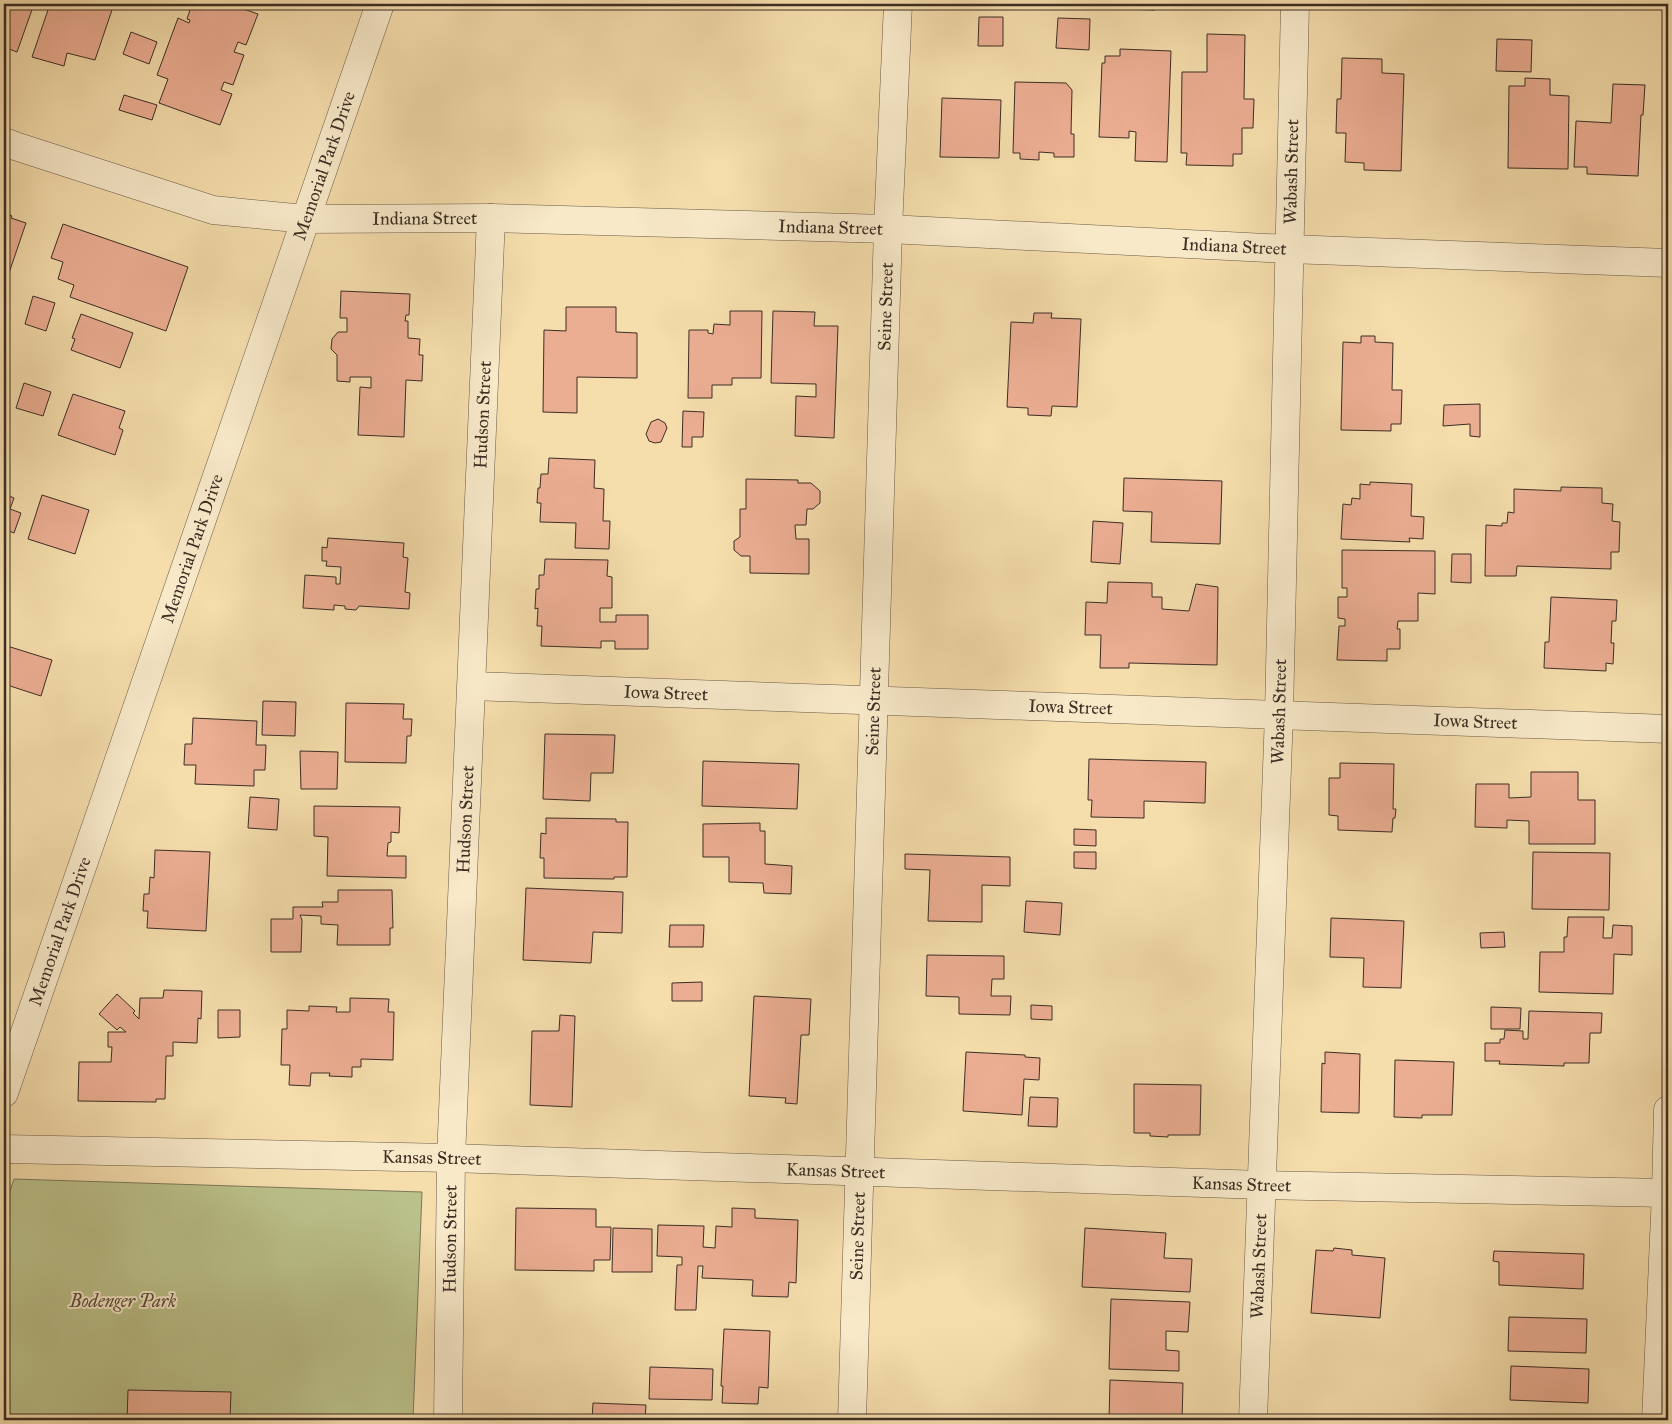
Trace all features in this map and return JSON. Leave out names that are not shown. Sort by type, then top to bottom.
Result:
[{"type":"street","name":"Memorial Park Drive","points":[[4,1093],[380,4]]},
{"type":"street","name":"Seine Street","points":[[852,1420],[888,229],[898,4]]},
{"type":"street","name":"Wabash Street","points":[[1253,1420],[1279,714],[1295,4]]},
{"type":"street","name":"Indiana Street","points":[[4,142],[212,210],[305,219],[491,218],[888,229],[1289,249],[1668,263]]},
{"type":"street","name":"Hudson Street","points":[[448,1420],[451,1158],[491,218]]},
{"type":"street","name":"Iowa Street","points":[[472,686],[874,702],[1279,714],[1668,729]]},
{"type":"street","points":[[1656,1420],[1667,1193],[1668,1110]]},
{"type":"street","name":"Kansas Street","points":[[4,1149],[451,1158],[1262,1185],[1667,1193]]},
{"type":"green space","name":"Bodenger Park","points":[[14,1179],[422,1192],[413,1420],[4,1420],[4,1209]]},
{"type":"building","points":[[4,4],[34,4],[17,52],[4,47]]},
{"type":"building","points":[[50,4],[114,4],[95,60],[67,53],[64,66],[32,57]]},
{"type":"building","points":[[192,4],[229,4],[258,14],[246,45],[238,42],[234,52],[244,55],[233,85],[224,82],[221,90],[232,94],[220,125],[159,103],[168,79],[157,75],[178,18],[189,23],[190,20],[187,19]]},
{"type":"building","points":[[1103,4],[1156,4],[1155,10],[1117,9],[1117,7],[1103,6]]},
{"type":"building","points":[[979,17],[1003,17],[1003,46],[978,46]]},
{"type":"building","points":[[1058,18],[1090,19],[1089,50],[1056,48]]},
{"type":"building","points":[[131,32],[157,42],[149,64],[123,54]]},
{"type":"building","points":[[1207,34],[1245,35],[1244,99],[1254,99],[1253,128],[1242,128],[1242,154],[1233,154],[1233,166],[1186,165],[1187,153],[1181,153],[1182,72],[1207,72]]},
{"type":"building","points":[[1497,39],[1532,40],[1531,72],[1496,71]]},
{"type":"building","points":[[1120,49],[1171,51],[1167,162],[1135,161],[1136,132],[1129,131],[1129,138],[1099,137],[1102,63],[1105,63],[1105,56],[1120,56]]},
{"type":"building","points":[[1342,58],[1382,59],[1382,73],[1404,74],[1401,171],[1364,170],[1364,163],[1345,162],[1346,133],[1336,133],[1337,99],[1341,99]]},
{"type":"building","points":[[1525,78],[1550,79],[1550,95],[1569,96],[1568,169],[1508,168],[1509,86],[1525,86]]},
{"type":"building","points":[[1015,82],[1066,83],[1072,90],[1071,134],[1074,134],[1074,157],[1054,157],[1054,153],[1039,152],[1039,160],[1020,159],[1020,153],[1013,153]]},
{"type":"building","points":[[1613,84],[1645,85],[1643,115],[1641,115],[1638,176],[1587,174],[1587,167],[1574,167],[1576,121],[1611,123]]},
{"type":"building","points":[[124,95],[157,105],[152,120],[119,110]]},
{"type":"building","points":[[942,98],[1001,100],[999,158],[940,157]]},
{"type":"building","points":[[4,213],[12,216],[11,218],[26,223],[9,273],[4,271]]},
{"type":"building","points":[[63,224],[188,267],[166,331],[70,297],[74,285],[58,279],[63,262],[51,258]]},
{"type":"building","points":[[341,291],[410,294],[409,315],[406,315],[405,321],[408,321],[408,338],[420,339],[419,355],[423,355],[422,381],[406,380],[404,437],[358,435],[360,387],[371,388],[371,377],[350,377],[350,382],[337,381],[337,355],[331,349],[332,339],[338,332],[347,332],[347,318],[340,318]]},
{"type":"building","points":[[33,296],[55,303],[46,331],[25,324]]},
{"type":"building","points":[[566,307],[616,307],[616,332],[637,333],[637,378],[577,377],[577,413],[543,412],[544,330],[566,331]]},
{"type":"building","points":[[730,311],[762,311],[761,378],[732,378],[732,385],[712,385],[712,398],[688,398],[689,330],[708,330],[708,333],[713,334],[714,324],[730,325]]},
{"type":"building","points":[[773,311],[815,312],[814,326],[838,326],[834,438],[795,436],[796,396],[816,397],[816,384],[771,383]]},
{"type":"building","points":[[1034,313],[1052,313],[1051,318],[1081,319],[1077,407],[1052,406],[1051,416],[1028,415],[1028,408],[1007,407],[1011,322],[1033,323]]},
{"type":"building","points":[[81,314],[133,333],[120,368],[71,350],[75,339],[72,338]]},
{"type":"building","points":[[1361,336],[1375,336],[1375,342],[1393,343],[1392,390],[1402,390],[1401,424],[1391,424],[1391,431],[1341,430],[1343,342],[1361,343]]},
{"type":"building","points":[[24,383],[51,392],[43,416],[16,408]]},
{"type":"building","points":[[73,394],[125,411],[119,428],[123,430],[115,455],[58,435]]},
{"type":"building","points":[[1480,404],[1480,437],[1470,436],[1470,424],[1443,426],[1444,405]]},
{"type":"building","points":[[683,411],[704,412],[703,437],[692,437],[692,447],[682,447]]},
{"type":"building","points":[[658,419],[665,423],[667,428],[661,442],[655,443],[649,441],[646,434],[651,422]]},
{"type":"building","points":[[549,458],[595,460],[594,488],[604,489],[603,521],[610,521],[609,549],[575,548],[576,523],[540,522],[541,503],[537,503],[538,488],[540,488],[541,474],[548,474]]},
{"type":"building","points":[[1124,478],[1222,481],[1220,544],[1151,542],[1152,512],[1123,511]]},
{"type":"building","points":[[746,479],[798,480],[798,483],[811,483],[820,491],[820,503],[813,509],[807,509],[806,525],[795,525],[796,539],[809,539],[809,574],[750,573],[750,556],[741,556],[734,550],[734,541],[740,537],[740,509],[746,509]]},
{"type":"building","points":[[1370,482],[1412,484],[1411,516],[1424,517],[1423,539],[1409,538],[1410,542],[1341,539],[1343,504],[1351,505],[1352,498],[1360,499],[1360,484],[1370,485]]},
{"type":"building","points":[[1561,487],[1602,488],[1602,503],[1613,504],[1612,521],[1620,522],[1619,552],[1611,552],[1611,569],[1517,566],[1516,576],[1485,576],[1486,525],[1502,526],[1502,523],[1507,523],[1508,512],[1514,513],[1514,489],[1561,491]]},
{"type":"building","points":[[4,494],[14,498],[10,509],[21,513],[14,533],[4,529]]},
{"type":"building","points":[[42,495],[89,510],[75,554],[28,539]]},
{"type":"building","points":[[1093,521],[1123,523],[1120,564],[1091,562]]},
{"type":"building","points":[[328,538],[404,543],[403,557],[408,558],[405,592],[410,593],[409,609],[359,606],[356,610],[334,605],[334,610],[303,608],[305,575],[336,577],[336,584],[340,584],[341,567],[326,566],[327,561],[322,561],[322,547],[327,548]]},
{"type":"building","points":[[1342,550],[1435,551],[1435,594],[1418,593],[1418,621],[1398,621],[1397,629],[1400,629],[1400,649],[1387,649],[1387,661],[1337,660],[1339,626],[1345,626],[1345,619],[1338,618],[1338,597],[1347,597],[1347,588],[1342,588]]},
{"type":"building","points":[[1452,554],[1471,554],[1471,583],[1451,582]]},
{"type":"building","points":[[545,559],[608,560],[607,576],[612,577],[612,608],[600,608],[600,622],[616,622],[616,615],[648,615],[648,649],[615,649],[615,641],[601,641],[601,648],[541,646],[542,626],[537,626],[538,608],[535,609],[536,589],[539,589],[539,575],[544,575]]},
{"type":"building","points":[[1108,582],[1152,583],[1152,597],[1162,597],[1162,609],[1189,611],[1196,584],[1218,587],[1217,665],[1129,663],[1129,668],[1100,668],[1101,635],[1085,635],[1086,602],[1107,603]]},
{"type":"building","points":[[1551,597],[1617,600],[1616,621],[1612,621],[1611,643],[1614,643],[1613,664],[1606,663],[1606,671],[1544,668],[1545,642],[1549,642]]},
{"type":"building","points":[[4,645],[52,660],[41,696],[4,684]]},
{"type":"building","points":[[263,701],[296,702],[295,736],[262,735]]},
{"type":"building","points":[[346,703],[404,704],[403,719],[412,719],[411,736],[407,736],[406,763],[345,762]]},
{"type":"building","points":[[193,718],[257,721],[256,745],[266,745],[265,770],[254,770],[254,786],[195,784],[196,765],[184,765],[185,744],[192,744]]},
{"type":"building","points":[[545,734],[615,735],[613,773],[591,773],[590,801],[543,799]]},
{"type":"building","points":[[300,751],[338,752],[337,789],[301,789]]},
{"type":"building","points":[[1089,759],[1206,762],[1205,803],[1144,801],[1144,818],[1091,817],[1092,800],[1088,800]]},
{"type":"building","points":[[703,761],[799,764],[797,809],[702,806]]},
{"type":"building","points":[[1340,763],[1394,764],[1393,809],[1396,809],[1392,832],[1338,830],[1338,816],[1329,815],[1329,778],[1340,778]]},
{"type":"building","points":[[1531,772],[1578,772],[1578,800],[1595,800],[1595,844],[1529,844],[1529,821],[1507,820],[1507,828],[1475,827],[1476,784],[1509,784],[1509,798],[1531,797]]},
{"type":"building","points":[[250,797],[279,799],[277,830],[248,828]]},
{"type":"building","points":[[314,806],[400,807],[399,833],[391,832],[391,842],[388,843],[387,856],[406,856],[406,878],[327,876],[328,837],[314,836]]},
{"type":"building","points":[[546,818],[616,819],[616,822],[628,822],[627,877],[614,877],[614,879],[544,878],[544,858],[540,858],[541,833],[546,834]]},
{"type":"building","points":[[760,823],[760,831],[765,831],[765,864],[792,866],[791,894],[764,893],[763,883],[729,882],[729,857],[703,857],[703,824]]},
{"type":"building","points":[[1074,829],[1096,830],[1096,846],[1074,845]]},
{"type":"building","points":[[155,850],[210,852],[206,931],[147,928],[148,911],[143,911],[144,894],[149,894],[150,877],[154,878]]},
{"type":"building","points":[[1074,852],[1096,852],[1096,869],[1074,868]]},
{"type":"building","points":[[1533,852],[1610,853],[1609,910],[1532,909]]},
{"type":"building","points":[[905,854],[1010,857],[1010,886],[982,885],[982,922],[928,921],[930,870],[905,869]]},
{"type":"building","points":[[526,888],[623,892],[622,933],[593,932],[591,963],[523,960]]},
{"type":"building","points":[[338,890],[392,890],[393,928],[390,928],[390,945],[337,945],[338,925],[321,924],[321,916],[300,915],[302,920],[301,952],[271,952],[271,919],[293,919],[293,907],[323,907],[322,902],[338,902]]},
{"type":"building","points":[[1026,901],[1062,903],[1060,935],[1024,932]]},
{"type":"building","points":[[1568,917],[1604,917],[1603,938],[1612,938],[1613,925],[1632,926],[1632,955],[1614,954],[1613,994],[1539,992],[1540,952],[1564,952],[1564,937],[1567,937]]},
{"type":"building","points":[[1331,918],[1404,921],[1401,988],[1363,987],[1364,958],[1330,957]]},
{"type":"building","points":[[670,925],[704,925],[703,947],[669,947]]},
{"type":"building","points":[[1504,932],[1505,947],[1481,948],[1480,933]]},
{"type":"building","points":[[927,955],[1004,956],[1004,979],[992,979],[991,996],[1011,996],[1010,1015],[959,1014],[959,997],[926,996]]},
{"type":"building","points":[[702,982],[702,1001],[672,1001],[672,983]]},
{"type":"building","points":[[164,990],[202,991],[201,1019],[198,1018],[197,1043],[173,1042],[173,1056],[166,1056],[165,1099],[156,1099],[156,1102],[78,1101],[79,1062],[111,1062],[112,1047],[108,1047],[108,1032],[126,1032],[120,1027],[117,1030],[99,1014],[117,994],[135,1011],[133,1013],[139,1019],[140,998],[163,998]]},
{"type":"building","points":[[754,996],[811,999],[809,1035],[801,1035],[797,1104],[785,1103],[786,1098],[749,1096]]},
{"type":"building","points":[[350,998],[389,999],[388,1012],[394,1012],[393,1060],[361,1059],[361,1067],[352,1067],[352,1077],[329,1076],[330,1073],[311,1073],[310,1086],[289,1085],[290,1065],[281,1065],[282,1029],[287,1029],[287,1010],[309,1011],[309,1006],[337,1007],[336,1012],[350,1012]]},
{"type":"building","points":[[1031,1005],[1052,1006],[1052,1020],[1031,1019]]},
{"type":"building","points":[[1491,1007],[1521,1008],[1520,1029],[1491,1029]]},
{"type":"building","points":[[218,1010],[240,1010],[240,1037],[218,1038]]},
{"type":"building","points":[[1529,1011],[1602,1013],[1601,1033],[1590,1033],[1589,1063],[1564,1063],[1564,1066],[1499,1064],[1500,1061],[1485,1061],[1485,1043],[1500,1043],[1500,1039],[1504,1039],[1505,1030],[1523,1031],[1523,1039],[1528,1039]]},
{"type":"building","points":[[560,1015],[575,1016],[572,1107],[530,1105],[532,1031],[559,1031]]},
{"type":"building","points":[[966,1052],[1025,1055],[1025,1057],[1040,1058],[1039,1080],[1024,1079],[1022,1115],[963,1111]]},
{"type":"building","points":[[1325,1052],[1360,1054],[1359,1113],[1321,1112],[1322,1063],[1325,1064]]},
{"type":"building","points":[[1395,1060],[1454,1062],[1452,1115],[1422,1115],[1422,1118],[1394,1117]]},
{"type":"building","points":[[1134,1084],[1201,1085],[1200,1135],[1168,1135],[1168,1137],[1150,1136],[1150,1133],[1134,1133]]},
{"type":"building","points":[[1030,1097],[1058,1098],[1057,1127],[1028,1126]]},
{"type":"building","points":[[516,1208],[596,1209],[596,1227],[611,1227],[610,1260],[594,1260],[594,1271],[515,1270]]},
{"type":"building","points":[[732,1208],[755,1209],[755,1218],[798,1220],[796,1283],[789,1282],[788,1297],[752,1296],[753,1280],[702,1278],[703,1266],[698,1266],[696,1310],[675,1310],[677,1265],[682,1265],[682,1257],[657,1256],[658,1225],[704,1226],[703,1247],[715,1248],[716,1226],[732,1227]]},
{"type":"building","points":[[613,1228],[652,1229],[652,1272],[612,1272]]},
{"type":"building","points":[[1085,1228],[1166,1233],[1164,1258],[1192,1259],[1190,1292],[1082,1287]]},
{"type":"building","points":[[1334,1248],[1352,1250],[1352,1255],[1385,1258],[1380,1318],[1311,1313],[1316,1250],[1333,1251]]},
{"type":"building","points":[[1494,1251],[1584,1254],[1583,1289],[1499,1285],[1499,1262],[1493,1261]]},
{"type":"building","points":[[1111,1299],[1190,1302],[1188,1332],[1166,1331],[1166,1350],[1179,1351],[1179,1371],[1109,1369]]},
{"type":"building","points":[[1509,1317],[1587,1319],[1586,1353],[1508,1351]]},
{"type":"building","points":[[724,1329],[770,1331],[768,1388],[759,1387],[758,1404],[722,1403]]},
{"type":"building","points":[[1511,1366],[1589,1369],[1588,1403],[1510,1400]]},
{"type":"building","points":[[650,1367],[713,1369],[712,1400],[649,1399]]},
{"type":"building","points":[[1110,1380],[1183,1383],[1182,1420],[1109,1420]]},
{"type":"building","points":[[128,1390],[231,1392],[230,1420],[127,1420]]},
{"type":"building","points":[[593,1403],[646,1405],[645,1420],[592,1420]]},
{"type":"building","points":[[523,1417],[583,1419],[583,1420],[523,1420]]},
{"type":"building","points":[[1027,1418],[1048,1418],[1048,1420],[1027,1420]]}]
